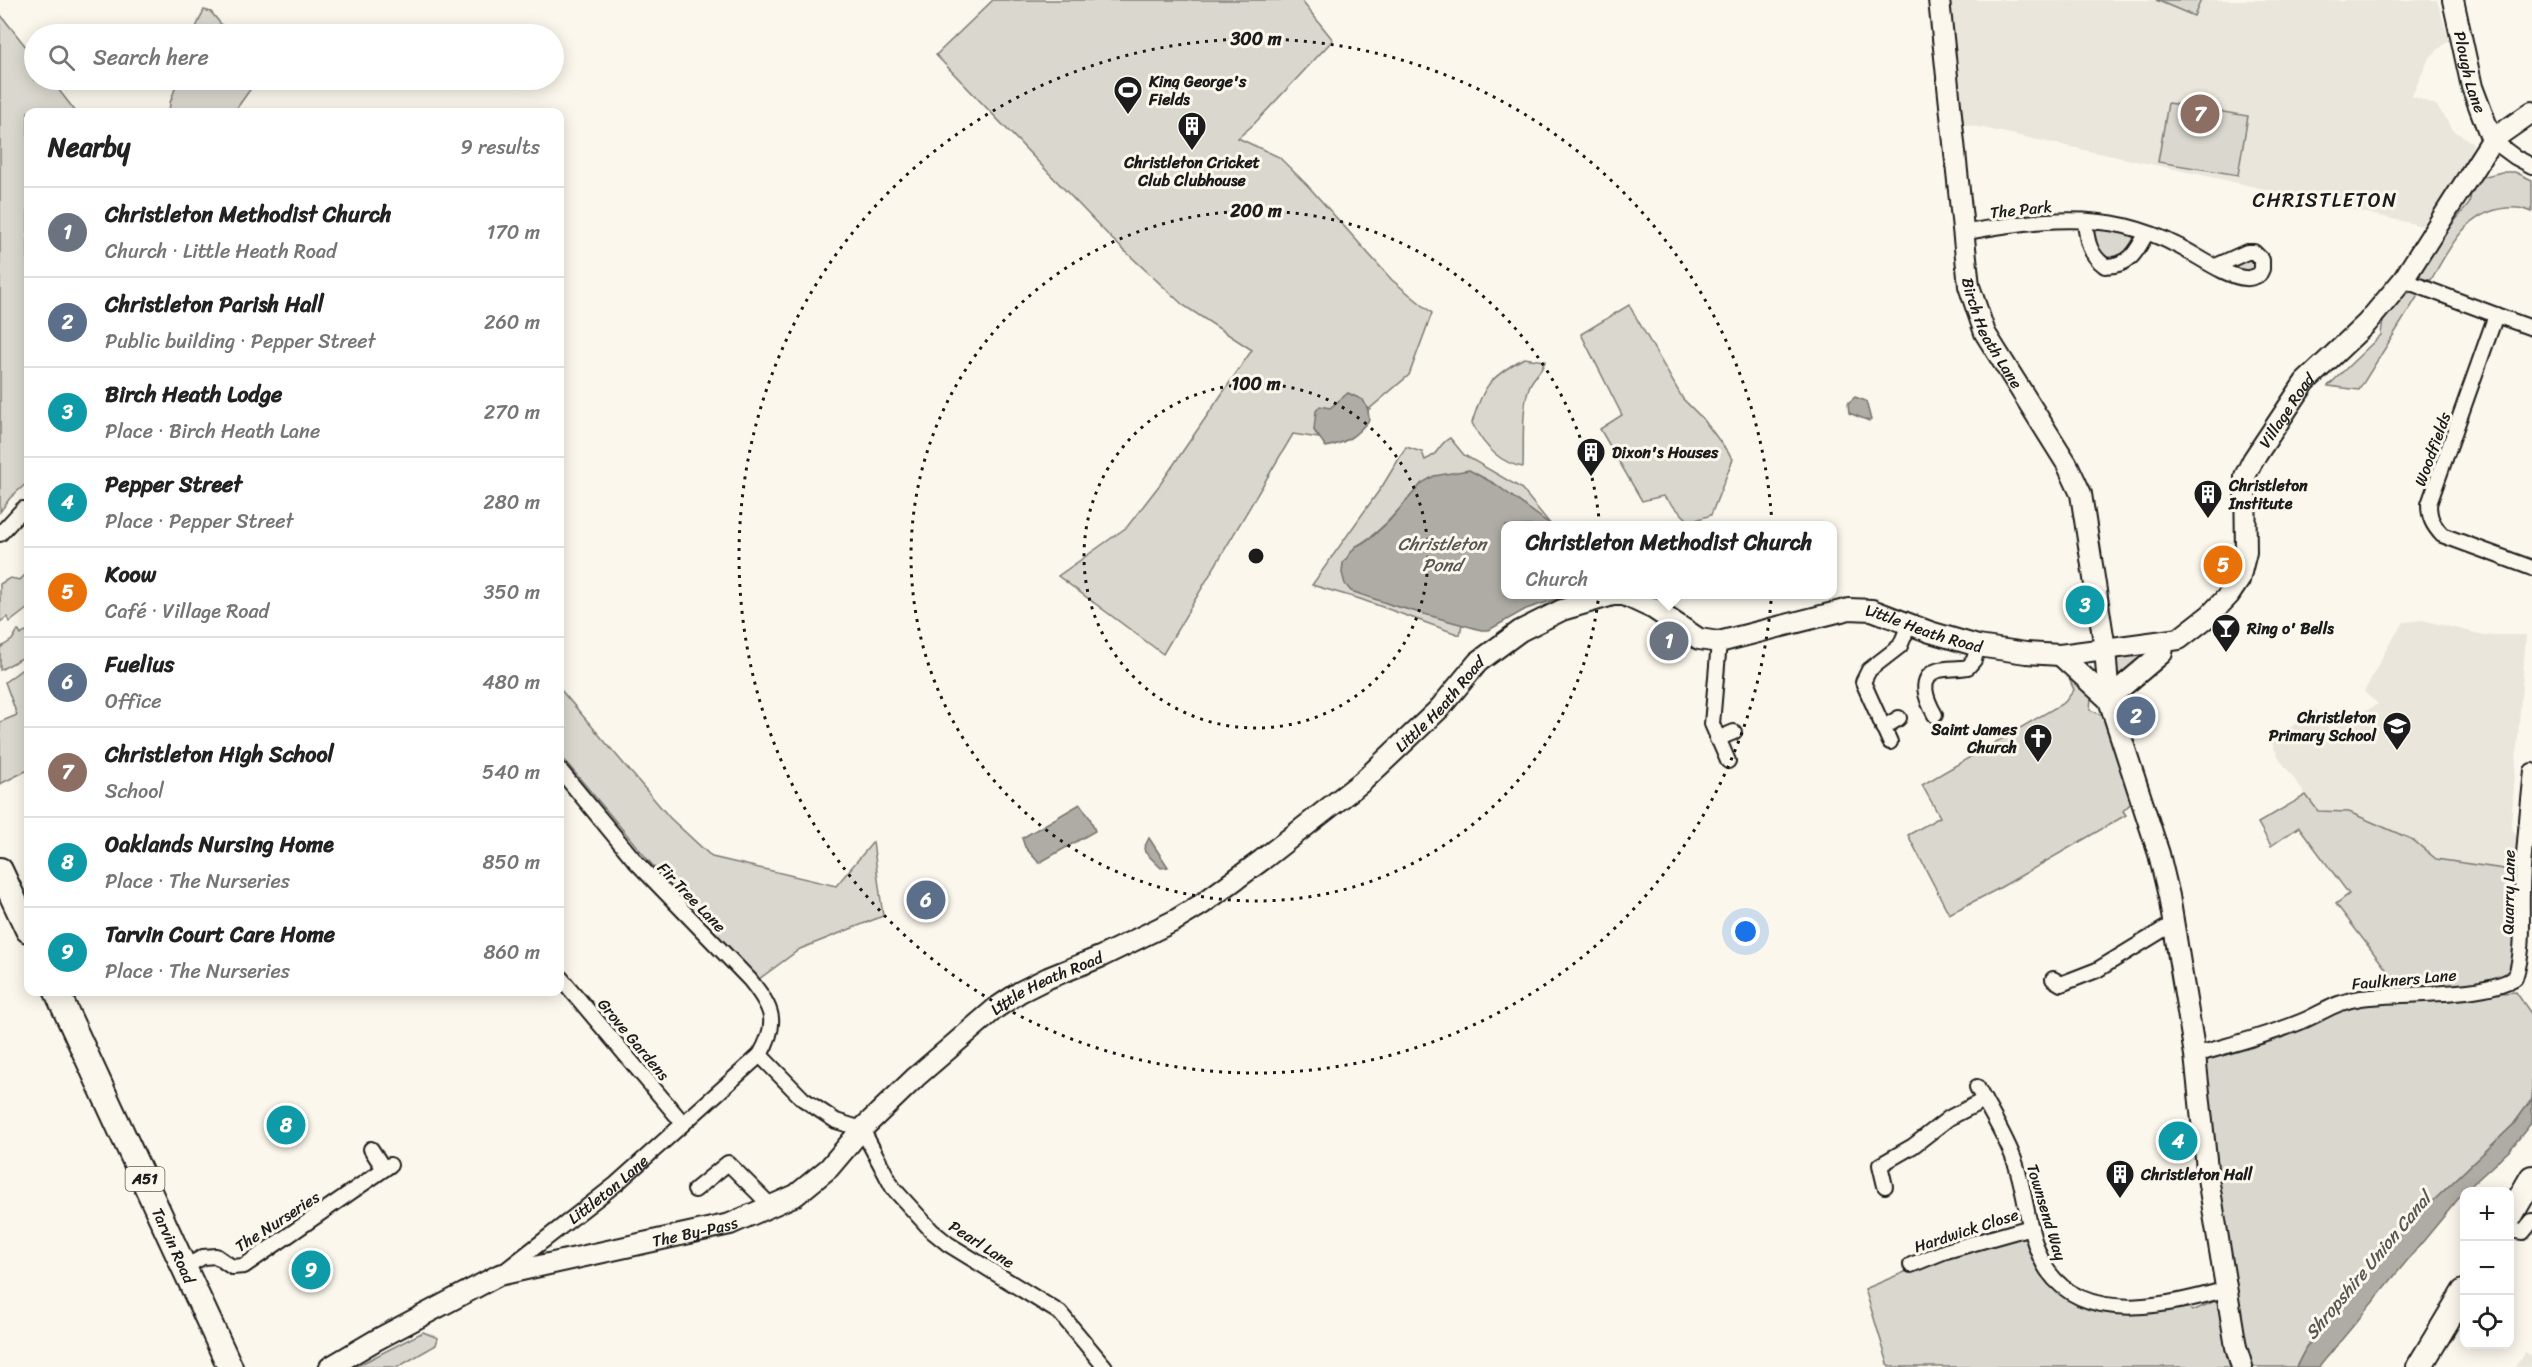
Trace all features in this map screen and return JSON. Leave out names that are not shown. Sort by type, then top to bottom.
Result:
[{"type":"highway","points":[[0,870],[24,921]]},
{"type":"highway","name":"Tarvin Road","points":[[59,996],[230,1367]]},
{"type":"highway","points":[[2514,1209],[2532,1178]]},
{"type":"highway","points":[[2419,1367],[2462,1295]]},
{"type":"street","name":"Birch Heath Lane","points":[[1939,0],[1969,286],[1985,333],[2067,464],[2082,494],[2105,649],[2109,699],[2159,854],[2174,923],[2195,1055],[2208,1178],[2236,1347],[2242,1367]]},
{"type":"street","name":"Plough Lane","points":[[2453,0],[2472,87],[2492,140]]},
{"type":"street","points":[[2532,112],[2492,140],[2532,166]]},
{"type":"street","name":"Village Road","points":[[2105,649],[2179,639],[2210,615],[2229,595],[2239,580],[2246,552],[2245,476],[2253,460],[2304,382],[2367,323],[2403,280],[2492,140]]},
{"type":"street","name":"The Park","points":[[1962,233],[2013,224],[2085,222],[2125,226],[2175,244],[2216,266]]},
{"type":"street","points":[[2085,222],[2088,246],[2095,259],[2105,266],[2126,263],[2137,252],[2146,234]]},
{"type":"street","points":[[2403,280],[2532,328]]},
{"type":"street","name":"Woodfields","points":[[2496,315],[2429,504],[2429,515],[2433,525],[2442,535],[2532,568]]},
{"type":"street","points":[[0,534],[23,509]]},
{"type":"street","name":"Little Heath Road","points":[[862,1129],[916,1077],[1005,1001],[1048,978],[1100,957],[1174,921],[1202,904],[1363,781],[1439,709],[1479,662],[1521,632],[1562,610],[1600,599]]},
{"type":"street","name":"Little Heath Road","points":[[1633,599],[1654,609],[1698,639],[1719,642],[1849,609],[1872,610],[1909,625],[1978,646],[2060,655],[2105,649]]},
{"type":"street","points":[[1890,742],[1863,682],[1869,670],[1900,646],[1909,625]]},
{"type":"street","points":[[1719,642],[1712,724],[1728,761]]},
{"type":"street","points":[[2060,655],[2109,699],[2162,652],[2164,642]]},
{"type":"street","points":[[1935,715],[1925,696],[1924,687],[1928,679],[1940,670],[1968,667],[1974,660],[1978,646]]},
{"type":"street","points":[[1883,728],[1899,718]]},
{"type":"street","points":[[1717,739],[1734,732]]},
{"type":"street","name":"Quarry Lane","points":[[2515,978],[2521,961],[2523,937],[2522,891],[2532,771]]},
{"type":"street","name":"Fir Tree Lane","points":[[564,775],[636,862],[764,997],[771,1014],[772,1035],[760,1055]]},
{"type":"street","points":[[2053,979],[2061,984],[2097,970],[2174,923]]},
{"type":"street","name":"Faulkners Lane","points":[[2195,1055],[2306,1020],[2335,1004],[2361,998],[2478,989],[2503,985],[2515,978]]},
{"type":"street","name":"Grove Gardens","points":[[564,982],[682,1122]]},
{"type":"street","points":[[760,1055],[803,1099],[836,1121],[862,1129]]},
{"type":"street","name":"Littleton Lane","points":[[330,1367],[499,1275],[616,1184],[682,1122],[760,1055]]},
{"type":"street","name":"Townsend Way","points":[[1977,1087],[2016,1165],[2031,1227],[2047,1270],[2072,1293],[2111,1305],[2155,1307],[2179,1303],[2227,1289]]},
{"type":"street","points":[[1885,1186],[1880,1165],[1913,1146],[1949,1118],[1984,1100]]},
{"type":"street","name":"The By-Pass","points":[[499,1275],[730,1224],[796,1195],[829,1168],[862,1129]]},
{"type":"street","name":"Pearl Lane","points":[[862,1129],[893,1188],[932,1231],[948,1244],[1060,1313],[1105,1367]]},
{"type":"street","name":"The Nurseries","points":[[185,1267],[203,1257],[216,1256],[232,1267],[244,1266],[387,1167],[371,1149]]},
{"type":"street","points":[[694,1190],[728,1163],[771,1206]]},
{"type":"street","points":[[2514,1231],[2523,1232],[2532,1221]]},
{"type":"street","name":"Hardwick Close","points":[[1911,1265],[1946,1251],[2031,1227]]},
{"type":"shaded area","points":[[993,0],[1301,0],[1333,40],[1238,138],[1279,157],[1392,280],[1432,313],[1409,375],[1368,410],[1363,400],[1314,430],[1319,438],[1293,434],[1163,654],[1058,576],[1127,527],[1161,483],[1252,350],[1183,305],[1112,239],[936,55]]},
{"type":"shaded area","points":[[1944,0],[2437,0],[2449,40],[2429,58],[2412,96],[2436,105],[2453,130],[2473,143],[2466,165],[2427,227],[2225,180],[1959,123]]},
{"type":"shaded area","points":[[2156,0],[2201,0],[2194,16]]},
{"type":"shaded area","points":[[204,10],[211,12],[221,24],[198,24]]},
{"type":"shaded area","points":[[0,14],[24,44],[24,90],[59,90],[73,108],[24,108],[24,486],[10,498],[0,512]]},
{"type":"shaded area","points":[[175,90],[250,90],[237,108],[169,108]]},
{"type":"shaded area","points":[[2168,103],[2248,116],[2238,175],[2158,162]]},
{"type":"shaded area","points":[[2502,172],[2515,172],[2532,180],[2532,212],[2520,208],[2504,208],[2476,219],[2458,236],[2431,280],[2422,279],[2418,270],[2469,204],[2472,189],[2477,181],[2482,177]]},
{"type":"shaded area","points":[[2107,228],[2130,235],[2136,243],[2128,253],[2108,264],[2091,238],[2095,231]]},
{"type":"shaded area","points":[[2248,258],[2256,258],[2255,272],[2243,274],[2230,269],[2230,266]]},
{"type":"shaded area","points":[[2412,292],[2419,294],[2359,390],[2328,386],[2381,335],[2383,321],[2394,302]]},
{"type":"shaded area","points":[[1629,305],[1683,399],[1704,420],[1733,459],[1711,515],[1689,521],[1663,496],[1642,501],[1600,429],[1622,415],[1581,334]]},
{"type":"shaded area","points":[[1524,358],[1545,361],[1527,394],[1524,414],[1523,467],[1506,462],[1493,452],[1481,439],[1472,423],[1480,400],[1489,384],[1503,371]]},
{"type":"shaded area","points":[[1450,438],[1464,455],[1521,488],[1548,521],[1519,502],[1422,483],[1383,526],[1355,547],[1375,598],[1392,605],[1462,624],[1460,635],[1360,599],[1312,585],[1383,485],[1406,447],[1422,452],[1425,460],[1434,455]]},
{"type":"shaded area","points":[[24,576],[24,611],[10,622],[7,617],[0,622],[0,584],[10,578],[20,580]]},
{"type":"shaded area","name":"Christleton Primary School","points":[[2422,620],[2484,635],[2526,635],[2511,825],[2520,846],[2517,871],[2436,859],[2413,840],[2349,812],[2318,811],[2281,761],[2271,742],[2315,709],[2330,730],[2378,704],[2364,692],[2388,646],[2404,622]]},
{"type":"shaded area","points":[[18,630],[21,635],[24,633],[24,657],[0,670],[0,648],[12,640]]},
{"type":"shaded area","points":[[2150,653],[2115,682],[2114,657]]},
{"type":"shaded area","points":[[24,668],[24,772],[0,784],[0,722],[17,715],[5,682]]},
{"type":"shaded area","points":[[2067,674],[2079,683],[2091,698],[2090,710],[2107,717],[2134,800],[2123,811],[2126,815],[1996,890],[1949,914],[1908,835],[1940,817],[1922,785],[2065,702],[2074,690]]},
{"type":"shaded area","points":[[564,694],[670,818],[712,857],[836,886],[873,842],[883,916],[800,949],[759,979],[664,879],[564,760]]},
{"type":"shaded area","points":[[2306,795],[2318,811],[2349,812],[2413,840],[2436,859],[2517,871],[2519,933],[2512,967],[2494,982],[2422,988],[2399,986],[2336,904],[2349,894],[2299,827],[2271,846],[2258,823]]},
{"type":"shaded area","points":[[2516,992],[2532,1015],[2532,1099],[2513,1125],[2388,1244],[2359,1283],[2350,1288],[2335,1314],[2306,1348],[2296,1367],[2252,1367],[2241,1336],[2202,1065],[2207,1060],[2312,1025],[2332,1012],[2360,1003]]},
{"type":"shaded area","points":[[2022,1236],[2029,1239],[2040,1270],[2052,1285],[2068,1296],[2087,1304],[2129,1312],[2151,1312],[2189,1307],[2192,1311],[2220,1299],[2238,1367],[1889,1367],[1865,1289],[1947,1254]]},
{"type":"shaded area","points":[[423,1332],[438,1338],[436,1345],[398,1367],[355,1367]]},
{"type":"shaded area","points":[[2525,1352],[2532,1357],[2532,1367],[2515,1367]]},
{"type":"water","points":[[1348,393],[1363,400],[1368,410],[1369,420],[1350,438],[1326,447],[1314,430],[1316,411],[1320,406],[1330,408]]},
{"type":"water","points":[[1855,397],[1866,401],[1871,420],[1849,413],[1848,403]]},
{"type":"water","name":"Christleton Pond","points":[[1469,470],[1495,484],[1546,521],[1501,521],[1501,599],[1557,599],[1526,609],[1489,630],[1481,630],[1351,591],[1345,584],[1342,573],[1343,563],[1355,547],[1370,539],[1422,483],[1434,476]]},
{"type":"water","points":[[1080,804],[1090,818],[1095,831],[1039,863],[1025,847],[1022,838]]},
{"type":"water","points":[[1149,838],[1168,867],[1161,868],[1145,852],[1144,848]]},
{"type":"water","points":[[2532,1099],[2532,1122],[2509,1151],[2469,1187],[2460,1187],[2460,1197],[2319,1367],[2296,1367],[2306,1348],[2335,1314],[2350,1288],[2359,1283],[2388,1244],[2513,1125]]},
{"type":"place","name":"Christleton High School","points":[[2200,114]]},
{"type":"place","name":"King George's Fields","points":[[1128,116]]},
{"type":"place","name":"Christleton Cricket Club Clubhouse","points":[[1192,152]]},
{"type":"place","name":"Dixon's Houses","points":[[1591,478]]},
{"type":"place","name":"Christleton Institute","points":[[2208,520]]},
{"type":"place","name":"Koow","points":[[2223,565]]},
{"type":"place","name":"Birch Heath Lodge","points":[[2085,605]]},
{"type":"place","name":"Christleton Methodist Church","points":[[1669,641]]},
{"type":"place","name":"Ring o' Bells","points":[[2226,654]]},
{"type":"place","name":"Christleton Parish Hall","points":[[2136,716]]},
{"type":"place","name":"Christleton Primary School","points":[[2397,752]]},
{"type":"place","name":"Saint James Church","points":[[2038,764]]},
{"type":"place","name":"Fuelius","points":[[926,900]]},
{"type":"place","name":"Oaklands Nursing Home","points":[[286,1125]]},
{"type":"place","name":"Pepper Street","points":[[2178,1141]]},
{"type":"place","name":"Christleton Hall","points":[[2120,1200]]},
{"type":"place","name":"Tarvin Court Care Home","points":[[311,1270]]},
{"type":"district","name":"CHRISTLETON","points":[[2325,200]]},
{"type":"water label","name":"Shropshire Union Canal","points":[[2368,1266]]}]
